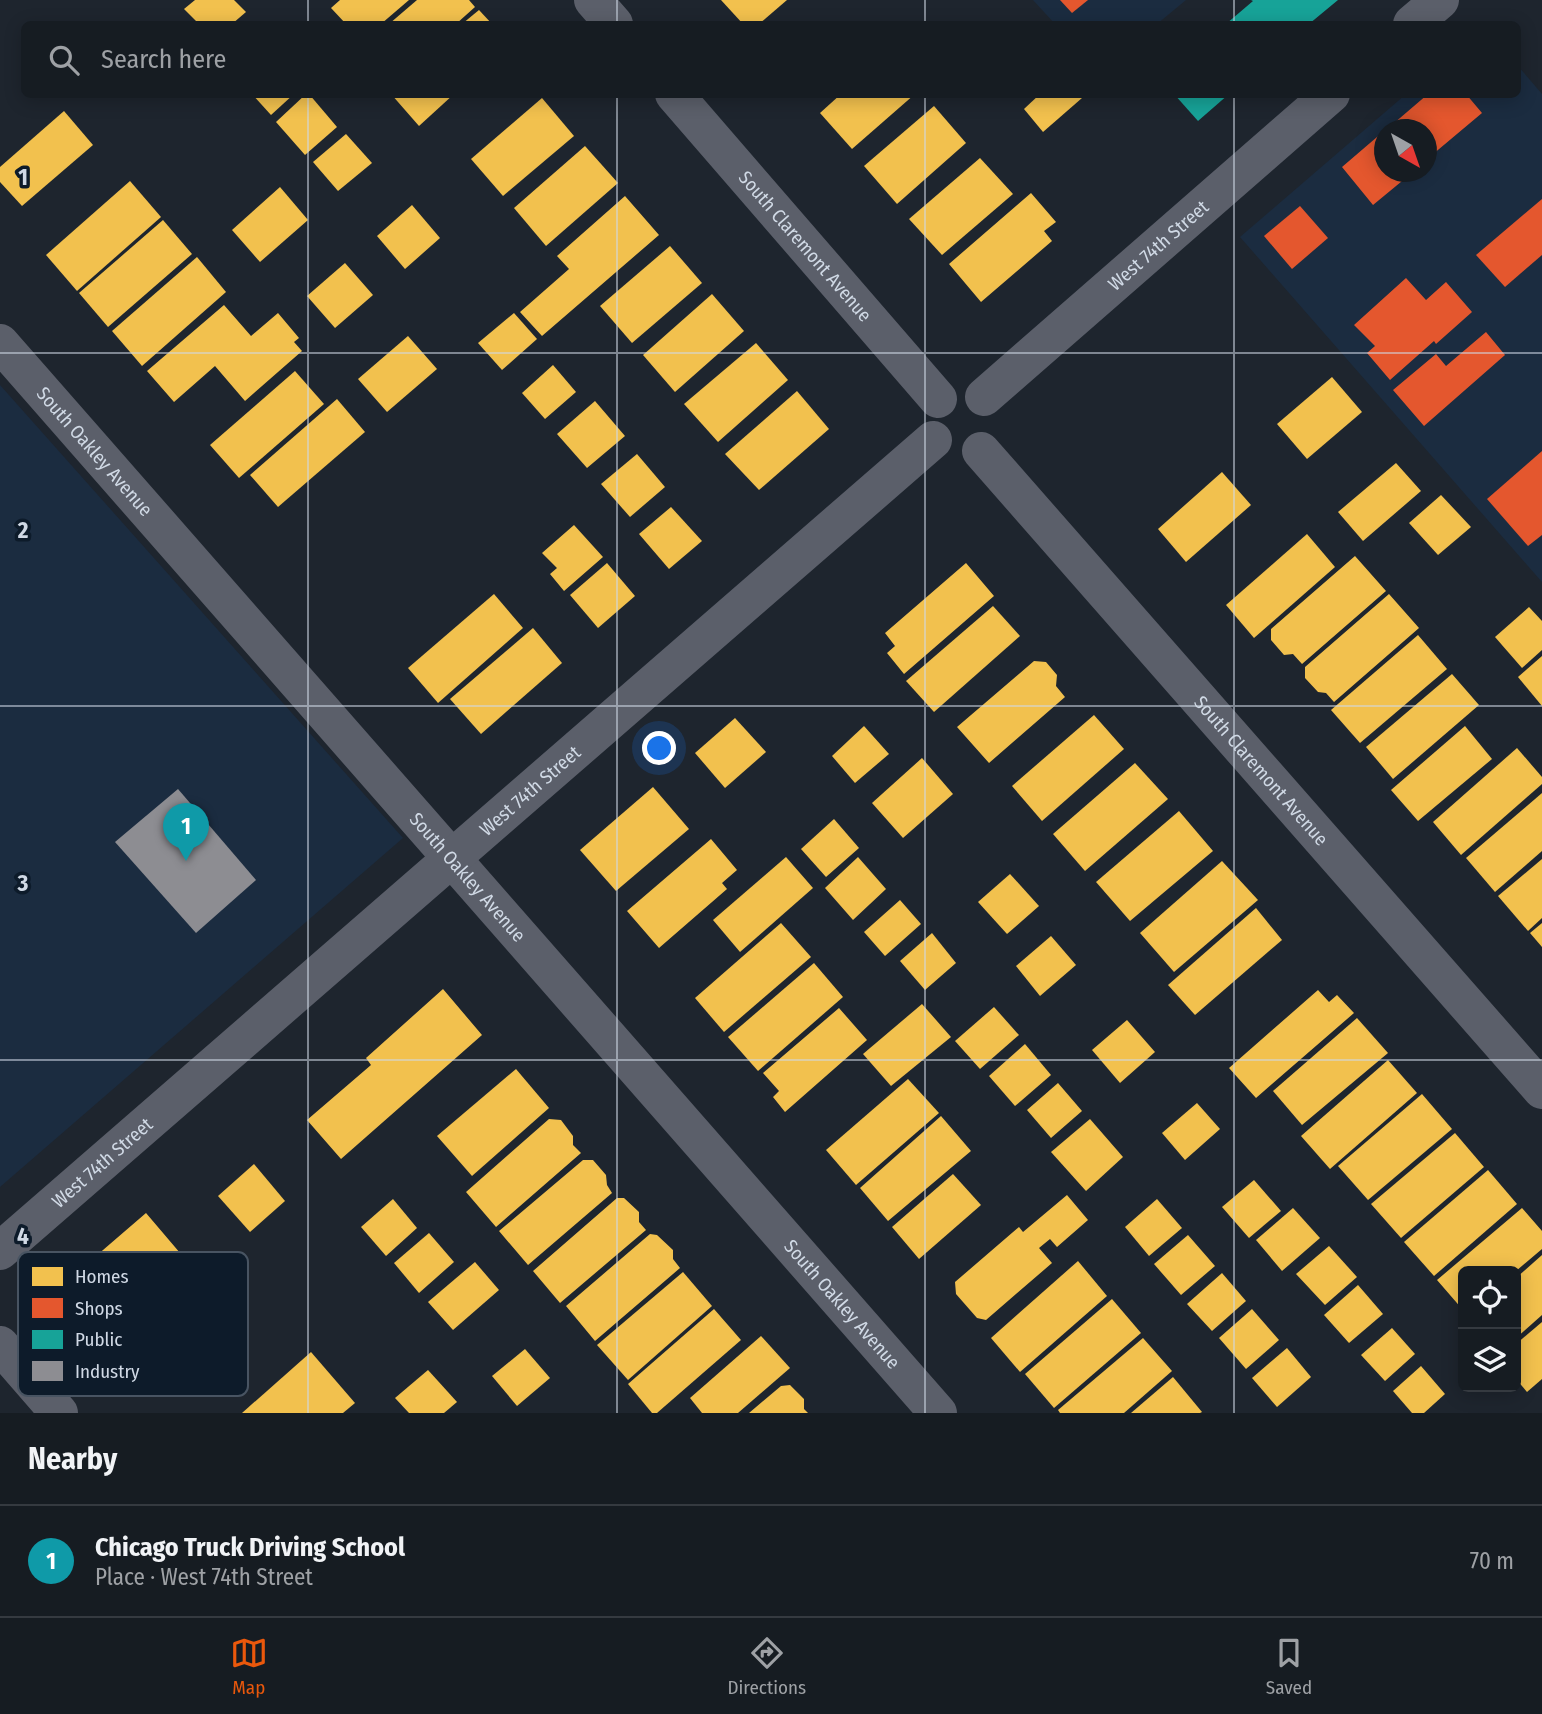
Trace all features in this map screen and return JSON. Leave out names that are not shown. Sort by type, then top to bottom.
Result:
[{"type":"street","points":[[593,0],[611,21]]},
{"type":"street","points":[[1416,21],[1440,0]]},
{"type":"street","name":"South Claremont Avenue","points":[[677,98],[938,399]]},
{"type":"street","name":"West 74th Street","points":[[984,397],[1326,98]]},
{"type":"street","name":"South Oakley Avenue","points":[[0,343],[938,1413]]},
{"type":"street","points":[[955,389],[975,391],[984,397],[995,414],[994,436],[981,451],[970,456],[959,457],[940,448],[929,429],[932,408],[938,399],[955,389]]},
{"type":"street","name":"West 74th Street","points":[[0,1251],[933,440]]},
{"type":"street","name":"South Claremont Avenue","points":[[981,451],[1542,1090]]},
{"type":"street","points":[[0,1345],[18,1365]]},
{"type":"street","points":[[45,1396],[60,1413]]},
{"type":"shaded area","points":[[1033,0],[1186,0],[1161,21],[1052,21]]},
{"type":"shaded area","points":[[1521,70],[1542,94],[1542,582],[1240,237],[1374,122],[1374,182],[1437,182],[1437,119],[1377,119],[1402,98],[1521,98]]},
{"type":"shaded area","points":[[0,385],[403,838],[0,1187]]},
{"type":"building: Homes","points":[[195,0],[234,0],[246,12],[236,21],[196,21],[184,9]]},
{"type":"building: Homes","points":[[340,0],[409,0],[384,21],[343,21],[331,8]]},
{"type":"building: Homes","points":[[417,0],[469,0],[475,7],[459,21],[392,21]]},
{"type":"building: Homes","points":[[721,0],[787,0],[762,21],[740,21]]},
{"type":"building: Homes","points":[[479,10],[489,21],[466,21]]},
{"type":"building: Homes","points":[[256,98],[290,98],[271,115]]},
{"type":"building: Homes","points":[[302,98],[312,98],[337,127],[305,155],[276,122]]},
{"type":"building: Homes","points":[[394,98],[450,98],[419,126]]},
{"type":"building: Homes","points":[[542,98],[574,136],[503,196],[471,159]]},
{"type":"building: Homes","points":[[837,98],[910,98],[852,149],[820,113]]},
{"type":"building: Homes","points":[[1036,98],[1082,98],[1043,132],[1024,109]]},
{"type":"building: Homes","points":[[934,106],[966,143],[897,204],[864,166]]},
{"type":"building: Homes","points":[[64,111],[93,145],[22,206],[0,182],[0,167]]},
{"type":"building: Homes","points":[[346,134],[372,163],[338,191],[313,162]]},
{"type":"building: Homes","points":[[585,146],[618,183],[546,246],[514,208]]},
{"type":"building: Homes","points":[[980,158],[1013,194],[942,255],[909,219]]},
{"type":"building: Homes","points":[[130,181],[161,217],[77,291],[46,255]]},
{"type":"building: Homes","points":[[280,187],[308,220],[260,262],[232,230]]},
{"type":"building: Homes","points":[[1031,193],[1056,222],[1044,231],[1052,241],[981,302],[949,264]]},
{"type":"building: Homes","points":[[625,196],[659,235],[542,336],[520,312],[569,269],[557,256]]},
{"type":"building: Homes","points":[[412,205],[440,238],[405,269],[377,236]]},
{"type":"building: Homes","points":[[163,220],[192,254],[108,327],[79,293]]},
{"type":"building: Homes","points":[[670,246],[702,283],[632,343],[600,306]]},
{"type":"building: Homes","points":[[197,257],[226,292],[142,366],[112,331]]},
{"type":"building: Homes","points":[[345,263],[373,295],[335,328],[307,296]]},
{"type":"building: Homes","points":[[712,294],[744,331],[675,392],[643,355]]},
{"type":"building: Homes","points":[[224,305],[251,336],[278,313],[299,338],[294,342],[302,351],[245,401],[215,366],[174,402],[147,371]]},
{"type":"building: Homes","points":[[514,313],[537,339],[502,370],[478,343]]},
{"type":"building: Homes","points":[[408,336],[437,369],[387,412],[358,379]]},
{"type":"building: Homes","points":[[756,343],[788,380],[718,442],[684,404]]},
{"type":"building: Homes","points":[[553,365],[576,392],[545,419],[522,393]]},
{"type":"building: Homes","points":[[295,371],[324,404],[239,478],[210,445]]},
{"type":"building: Homes","points":[[1332,377],[1362,412],[1307,459],[1277,424]]},
{"type":"building: Homes","points":[[797,391],[829,429],[759,490],[725,454]]},
{"type":"building: Homes","points":[[337,399],[365,432],[278,507],[250,475]]},
{"type":"building: Homes","points":[[595,401],[625,436],[587,468],[557,434]]},
{"type":"building: Homes","points":[[637,454],[665,487],[630,517],[601,484]]},
{"type":"building: Homes","points":[[1396,463],[1421,491],[1363,541],[1338,512]]},
{"type":"building: Homes","points":[[1222,472],[1251,505],[1186,562],[1158,529]]},
{"type":"building: Homes","points":[[1441,495],[1471,527],[1438,555],[1409,523]]},
{"type":"building: Homes","points":[[671,507],[702,541],[669,569],[639,534]]},
{"type":"building: Homes","points":[[574,525],[603,557],[564,591],[550,574],[557,568],[542,553]]},
{"type":"building: Homes","points":[[1307,534],[1335,567],[1254,638],[1226,605]]},
{"type":"building: Homes","points":[[1355,556],[1386,591],[1302,664],[1293,654],[1284,655],[1271,640],[1271,629]]},
{"type":"building: Homes","points":[[607,563],[635,596],[598,628],[570,595]]},
{"type":"building: Homes","points":[[966,563],[994,596],[904,674],[887,653],[895,646],[885,633]]},
{"type":"building: Homes","points":[[494,594],[523,628],[438,703],[408,668]]},
{"type":"building: Homes","points":[[1389,594],[1419,628],[1334,702],[1326,693],[1318,692],[1305,678],[1305,667]]},
{"type":"building: Homes","points":[[993,606],[1020,636],[934,712],[906,681]]},
{"type":"building: Homes","points":[[1529,607],[1542,621],[1542,650],[1522,668],[1495,637]]},
{"type":"building: Homes","points":[[533,628],[562,663],[481,734],[450,699]]},
{"type":"building: Homes","points":[[1418,635],[1447,669],[1360,743],[1331,710]]},
{"type":"building: Homes","points":[[1542,656],[1542,706],[1518,677]]},
{"type":"building: Homes","points":[[1034,661],[1046,662],[1057,675],[1056,686],[1065,697],[989,763],[957,727]]},
{"type":"building: Homes","points":[[1452,674],[1479,705],[1393,779],[1366,747]]},
{"type":"building: Homes","points":[[1094,715],[1124,749],[1042,821],[1012,786]]},
{"type":"building: Homes","points":[[735,718],[766,752],[725,788],[695,753]]},
{"type":"building: Homes","points":[[864,726],[889,754],[855,783],[832,756]]},
{"type":"building: Homes","points":[[1465,726],[1492,759],[1418,821],[1391,790]]},
{"type":"building: Homes","points":[[1517,748],[1542,777],[1542,784],[1461,855],[1433,822]]},
{"type":"building: Homes","points":[[922,758],[953,794],[903,838],[872,803]]},
{"type":"building: Homes","points":[[1135,763],[1168,799],[1085,871],[1053,834]]},
{"type":"building: Homes","points":[[653,787],[689,829],[616,891],[580,850]]},
{"type":"building: Homes","points":[[1542,793],[1542,851],[1495,892],[1466,858]]},
{"type":"building: Homes","points":[[1179,811],[1213,851],[1130,921],[1096,882]]},
{"type":"building: Homes","points":[[834,819],[859,848],[826,877],[801,849]]},
{"type":"building: Homes","points":[[711,839],[737,870],[722,883],[727,889],[659,948],[627,911]]},
{"type":"building: Homes","points":[[786,857],[813,888],[740,952],[713,920]]},
{"type":"building: Homes","points":[[858,857],[886,889],[853,920],[825,888]]},
{"type":"building: Homes","points":[[1542,859],[1542,918],[1528,931],[1498,896]]},
{"type":"building: Homes","points":[[1222,861],[1258,900],[1174,972],[1140,933]]},
{"type":"building: Homes","points":[[1010,874],[1039,906],[1007,934],[978,902]]},
{"type":"building: Homes","points":[[900,900],[921,924],[885,956],[864,932]]},
{"type":"building: Homes","points":[[1256,908],[1282,940],[1195,1015],[1168,985]]},
{"type":"building: Homes","points":[[781,923],[811,957],[724,1032],[695,998]]},
{"type":"building: Homes","points":[[1542,923],[1542,947],[1530,933]]},
{"type":"building: Homes","points":[[932,933],[956,963],[925,990],[900,961]]},
{"type":"building: Homes","points":[[1051,936],[1076,965],[1040,996],[1016,966]]},
{"type":"building: Homes","points":[[814,963],[843,997],[758,1071],[728,1037]]},
{"type":"building: Homes","points":[[443,989],[482,1035],[341,1159],[307,1120],[371,1065],[366,1058]]},
{"type":"building: Homes","points":[[1318,990],[1329,1002],[1337,995],[1354,1013],[1256,1098],[1229,1068]]},
{"type":"building: Homes","points":[[922,1004],[951,1037],[891,1086],[863,1054]]},
{"type":"building: Homes","points":[[994,1007],[1019,1035],[980,1069],[955,1041]]},
{"type":"building: Homes","points":[[839,1008],[867,1040],[785,1112],[773,1097],[779,1091],[763,1073]]},
{"type":"building: Homes","points":[[1357,1018],[1388,1053],[1302,1125],[1273,1091]]},
{"type":"building: Homes","points":[[1127,1020],[1155,1052],[1120,1083],[1092,1050]]},
{"type":"building: Homes","points":[[1025,1044],[1051,1075],[1015,1106],[989,1076]]},
{"type":"building: Homes","points":[[1388,1060],[1417,1093],[1330,1169],[1301,1136]]},
{"type":"building: Homes","points":[[516,1069],[549,1108],[472,1176],[437,1136]]},
{"type":"building: Homes","points":[[908,1079],[939,1113],[856,1185],[826,1150]]},
{"type":"building: Homes","points":[[1058,1083],[1082,1111],[1051,1138],[1027,1110]]},
{"type":"building: Homes","points":[[1422,1094],[1452,1129],[1368,1200],[1338,1166]]},
{"type":"building: Homes","points":[[1197,1103],[1220,1129],[1185,1160],[1162,1133]]},
{"type":"building: Homes","points":[[941,1116],[971,1151],[888,1221],[860,1188]]},
{"type":"building: Homes","points":[[549,1119],[561,1120],[573,1136],[573,1145],[581,1153],[496,1227],[466,1192]]},
{"type":"building: Homes","points":[[1090,1119],[1123,1157],[1086,1191],[1051,1152]]},
{"type":"building: Homes","points":[[1455,1133],[1484,1167],[1401,1238],[1371,1204]]},
{"type":"building: Homes","points":[[583,1160],[593,1160],[606,1175],[607,1185],[612,1193],[528,1265],[499,1231]]},
{"type":"building: Homes","points":[[254,1164],[285,1201],[250,1232],[218,1196]]},
{"type":"building: Homes","points":[[1488,1170],[1517,1204],[1434,1276],[1404,1242]]},
{"type":"building: Homes","points":[[953,1174],[981,1205],[919,1259],[892,1227]]},
{"type":"building: Homes","points":[[1254,1180],[1281,1211],[1249,1238],[1222,1207]]},
{"type":"building: Homes","points":[[1067,1195],[1088,1220],[1057,1247],[1050,1239],[1039,1248],[1052,1263],[986,1320],[977,1318],[956,1294],[955,1282],[1019,1227],[1023,1232]]},
{"type":"building: Homes","points":[[617,1198],[624,1198],[639,1212],[639,1222],[646,1230],[560,1303],[533,1271]]},
{"type":"building: Homes","points":[[393,1199],[417,1228],[386,1256],[361,1227]]},
{"type":"building: Homes","points":[[1157,1199],[1182,1228],[1149,1256],[1125,1227]]},
{"type":"building: Homes","points":[[1293,1208],[1320,1238],[1282,1271],[1256,1240]]},
{"type":"building: Homes","points":[[1522,1208],[1542,1231],[1542,1249],[1521,1267],[1458,1266],[1458,1304],[1437,1280]]},
{"type":"building: Homes","points":[[146,1213],[179,1252],[101,1252]]},
{"type":"building: Homes","points":[[429,1233],[454,1262],[419,1293],[394,1263]]},
{"type":"building: Homes","points":[[650,1234],[657,1235],[673,1250],[673,1259],[680,1268],[595,1341],[566,1306]]},
{"type":"building: Homes","points":[[1188,1235],[1215,1266],[1181,1295],[1154,1264]]},
{"type":"building: Homes","points":[[1329,1246],[1357,1277],[1325,1305],[1296,1274]]},
{"type":"building: Homes","points":[[1542,1255],[1542,1315],[1521,1334],[1521,1329],[1521,1274]]},
{"type":"building: Homes","points":[[1078,1261],[1107,1296],[1020,1372],[991,1338]]},
{"type":"building: Homes","points":[[475,1262],[499,1290],[453,1330],[428,1302]]},
{"type":"building: Homes","points":[[683,1272],[712,1306],[628,1380],[597,1345]]},
{"type":"building: Homes","points":[[1222,1273],[1246,1301],[1212,1331],[1187,1304]]},
{"type":"building: Homes","points":[[1358,1285],[1383,1314],[1349,1343],[1324,1315]]},
{"type":"building: Homes","points":[[1112,1299],[1141,1333],[1054,1408],[1025,1374]]},
{"type":"building: Homes","points":[[714,1309],[741,1340],[657,1413],[652,1413],[628,1384]]},
{"type":"building: Homes","points":[[1252,1309],[1279,1340],[1246,1369],[1219,1338]]},
{"type":"building: Homes","points":[[1542,1322],[1542,1379],[1527,1392],[1521,1385],[1521,1340]]},
{"type":"building: Homes","points":[[1392,1328],[1415,1354],[1385,1381],[1361,1355]]},
{"type":"building: Homes","points":[[761,1336],[790,1368],[738,1413],[702,1413],[690,1398]]},
{"type":"building: Homes","points":[[1143,1338],[1172,1371],[1124,1413],[1060,1413],[1058,1410]]},
{"type":"building: Homes","points":[[1287,1348],[1311,1377],[1277,1407],[1252,1378]]},
{"type":"building: Homes","points":[[525,1349],[550,1378],[517,1406],[492,1376]]},
{"type":"building: Homes","points":[[311,1352],[355,1403],[343,1413],[242,1413]]},
{"type":"building: Homes","points":[[1421,1366],[1445,1394],[1424,1413],[1412,1413],[1393,1391]]},
{"type":"building: Homes","points":[[428,1370],[457,1402],[444,1413],[409,1413],[395,1398]]},
{"type":"building: Homes","points":[[1173,1377],[1202,1412],[1131,1413]]},
{"type":"building: Homes","points":[[790,1385],[804,1399],[804,1409],[808,1413],[749,1413],[781,1386]]},
{"type":"building: Shops","points":[[1060,0],[1088,0],[1072,13]]},
{"type":"building: Shops","points":[[1423,98],[1469,98],[1482,113],[1437,151],[1437,119],[1399,119]]},
{"type":"building: Shops","points":[[1374,140],[1374,182],[1401,182],[1373,205],[1342,167]]},
{"type":"building: Shops","points":[[1542,199],[1542,255],[1505,287],[1476,255]]},
{"type":"building: Shops","points":[[1300,206],[1328,238],[1292,269],[1264,236]]},
{"type":"building: Shops","points":[[1406,278],[1426,300],[1446,282],[1472,312],[1390,380],[1367,353],[1375,346],[1354,325]]},
{"type":"building: Shops","points":[[1486,332],[1505,355],[1424,426],[1393,390],[1436,354],[1446,366]]},
{"type":"building: Shops","points":[[1542,451],[1542,535],[1528,546],[1487,499]]},
{"type":"building: Public","points":[[1251,0],[1338,0],[1313,21],[1230,21],[1253,1]]},
{"type":"building: Public","points":[[1178,98],[1224,98],[1198,121]]},
{"type":"building: Industry","points":[[178,789],[256,880],[196,933],[115,842]]},
{"type":"place","name":"Chicago Truck Driving School","points":[[186,861]]}]
